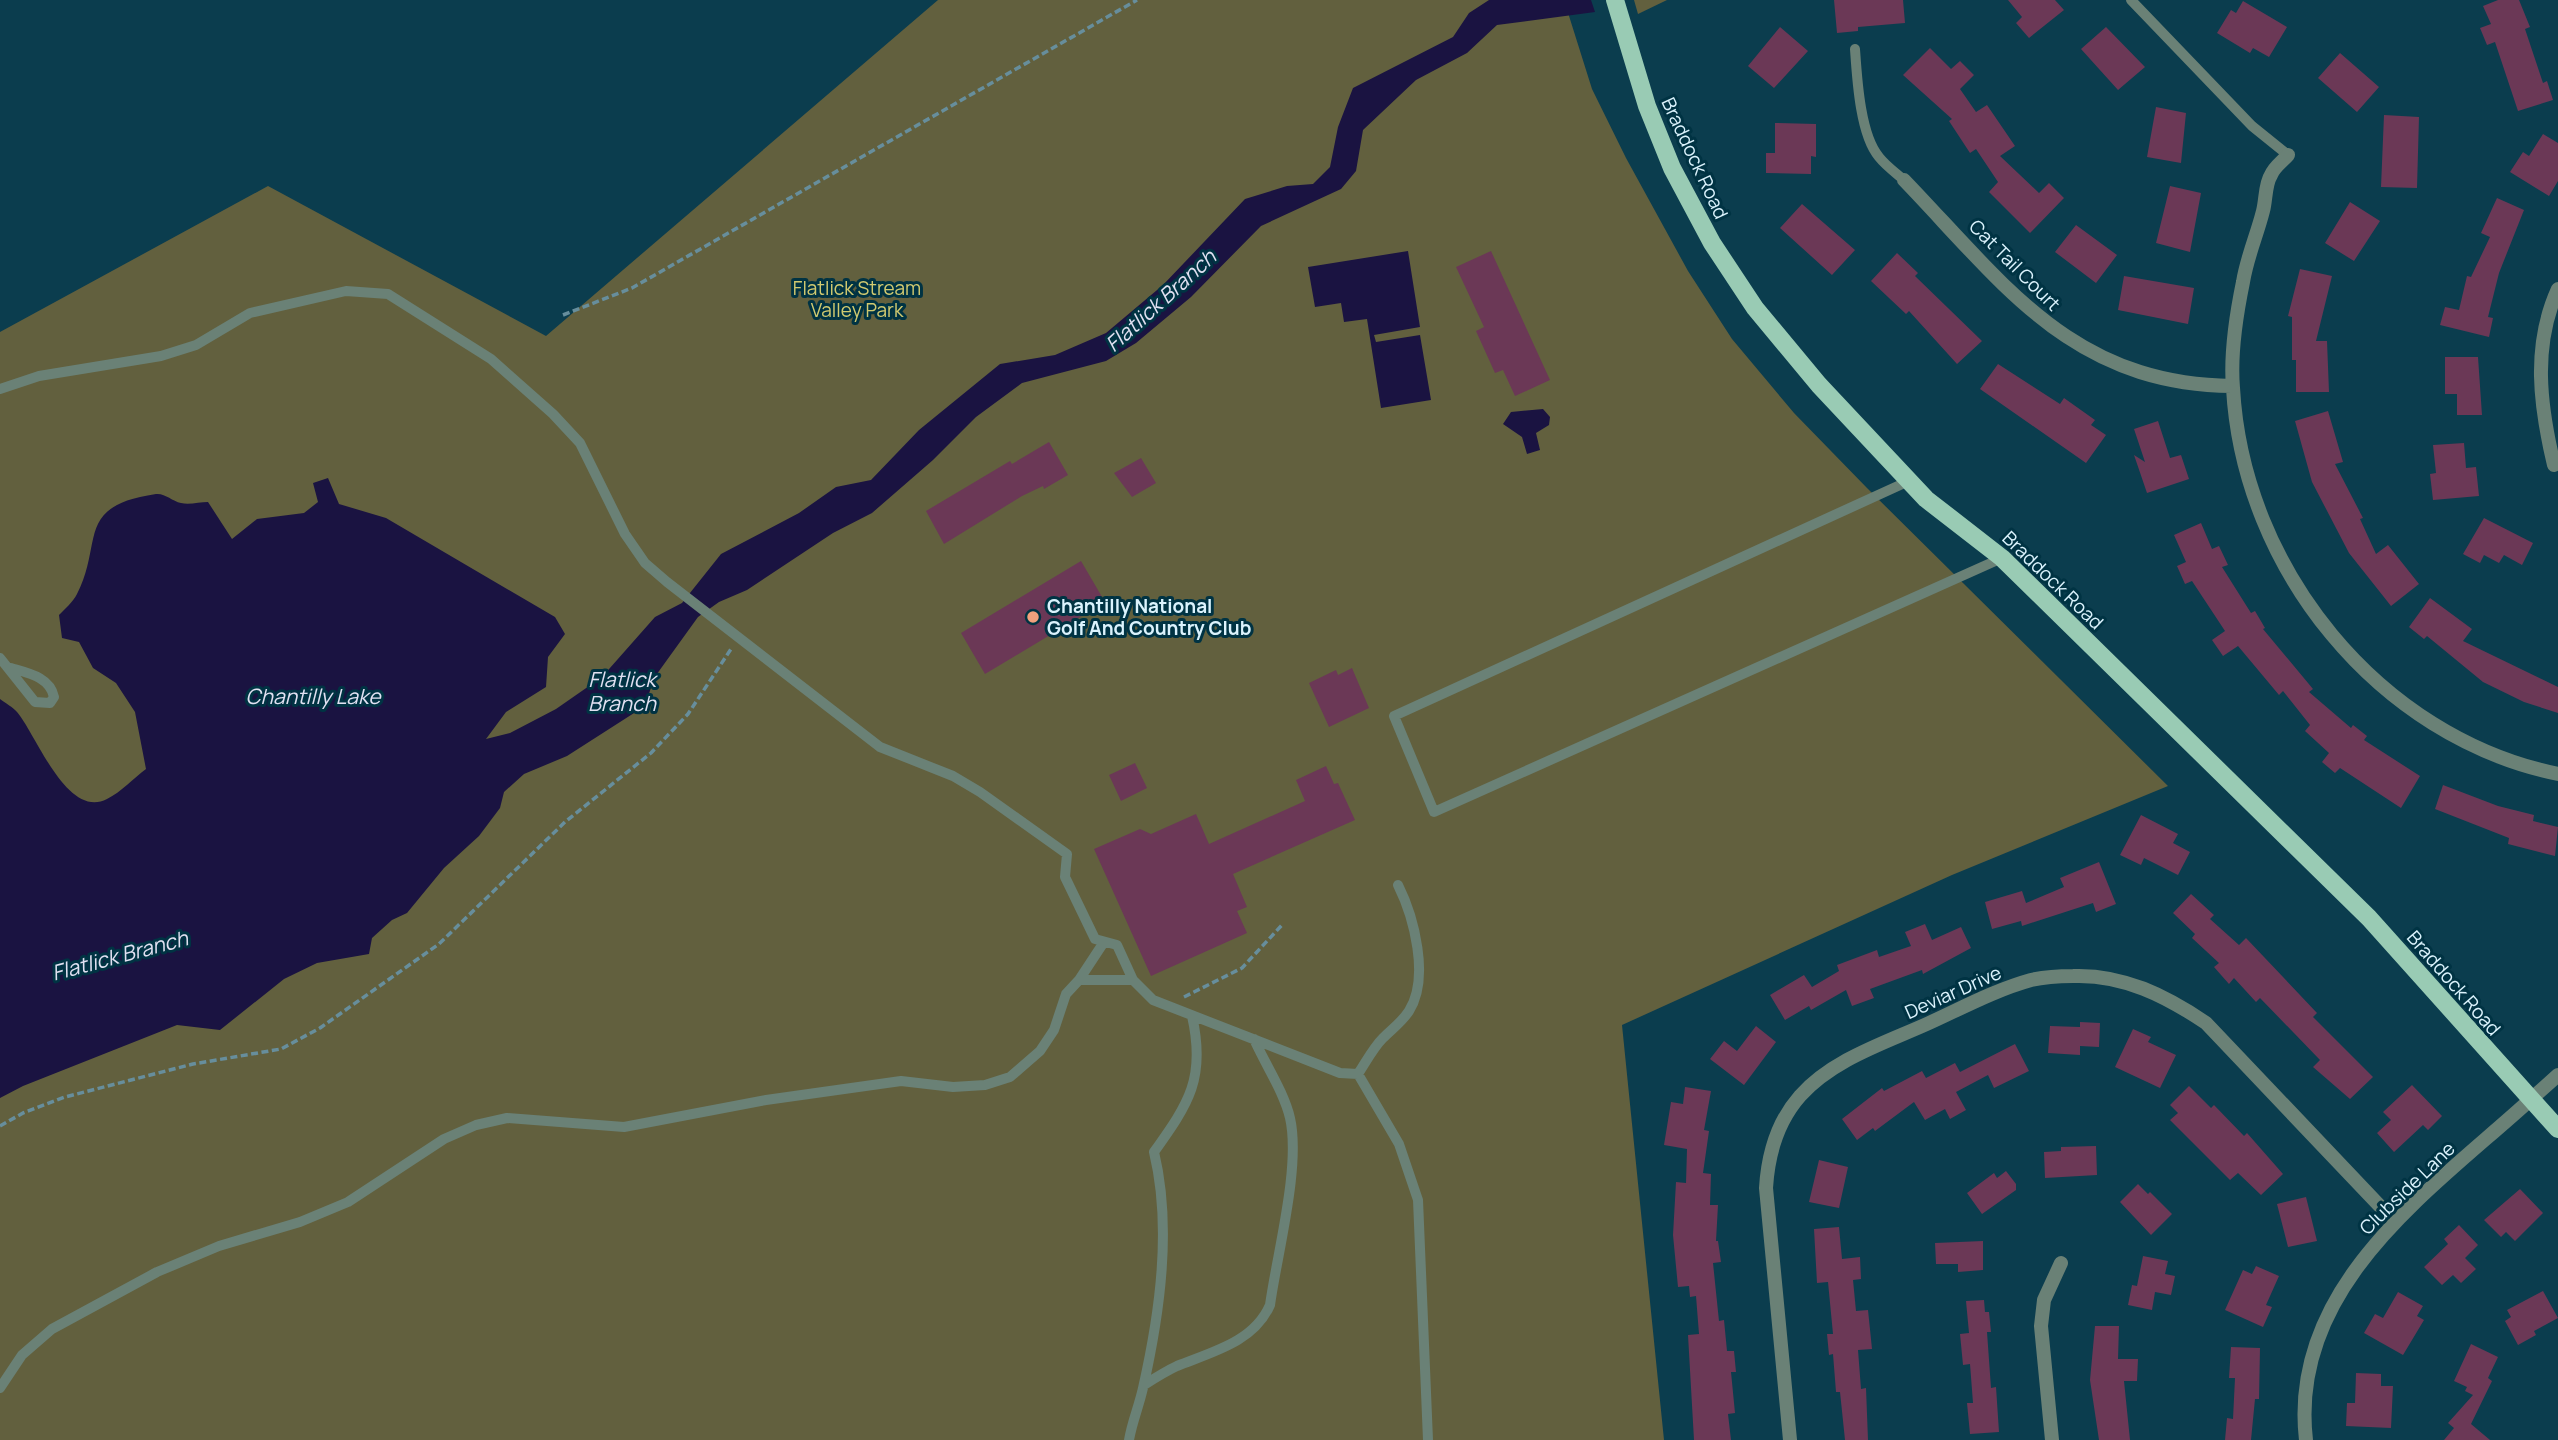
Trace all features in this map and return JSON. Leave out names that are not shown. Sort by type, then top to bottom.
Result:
[{"type":"main road","name":"Braddock Road","points":[[1615,0],[1647,106],[1663,146],[1712,243],[1755,308],[1819,385],[1926,499],[2002,558],[2369,918],[2558,1129]]},
{"type":"street","points":[[2288,155],[2270,175],[2262,214],[2249,250],[2237,313],[2232,386],[2241,450],[2265,527],[2298,591],[2318,620],[2372,678],[2412,709],[2450,733],[2489,752],[2558,774]]},
{"type":"street","name":"Cat Tail Court","points":[[1904,180],[2025,306],[2071,342],[2106,361],[2147,376],[2206,386],[2232,386]]},
{"type":"street","points":[[2554,465],[2542,413],[2540,377],[2543,339],[2558,289]]},
{"type":"street","name":"Deviar Drive","points":[[1790,1440],[1766,1188],[1767,1170],[1781,1125],[1799,1097],[1839,1064],[1999,990],[2034,980],[2074,976],[2127,982],[2171,1000],[2206,1023],[2395,1222]]},
{"type":"street","name":"Clubside Lane","points":[[2306,1440],[2307,1384],[2318,1337],[2342,1288],[2361,1260],[2395,1222],[2558,1075]]},
{"type":"street","points":[[2052,1440],[2041,1326],[2044,1300],[2061,1263]]},
{"type":"lane","points":[[2131,0],[2252,126],[2288,155]]},
{"type":"lane","points":[[1855,49],[1858,90],[1871,142],[1878,156],[1904,180]]},
{"type":"lane","points":[[0,390],[39,376],[161,356],[196,345],[250,313],[346,291],[388,294],[491,359],[553,414],[580,443],[625,534],[645,563],[880,747],[953,776],[1067,854],[1065,877],[1095,939],[1116,945],[1133,980],[1153,1000],[1340,1073],[1358,1074]]},
{"type":"lane","points":[[1911,480],[1394,716],[1434,812],[2002,558]]},
{"type":"lane","points":[[0,658],[11,668]]},
{"type":"lane","points":[[1358,1074],[1381,1040],[1410,1010],[1415,998],[1416,938],[1412,914],[1398,885]]},
{"type":"lane","points":[[0,1388],[22,1355],[52,1329],[157,1272],[219,1246],[300,1222],[348,1202],[444,1139],[475,1125],[507,1118],[624,1127],[766,1100],[901,1081],[953,1087],[985,1085],[1010,1077],[1040,1051],[1054,1030],[1066,994],[1079,980],[1104,942]]},
{"type":"lane","points":[[1079,980],[1133,980]]},
{"type":"lane","points":[[1129,1440],[1154,1337],[1160,1271],[1162,1186],[1154,1152],[1188,1103],[1196,1085],[1199,1059],[1192,1016]]},
{"type":"lane","points":[[1144,1385],[1174,1367],[1239,1340],[1264,1318],[1270,1305],[1292,1171],[1292,1136],[1290,1117],[1254,1039]]},
{"type":"lane","points":[[1358,1074],[1399,1144],[1418,1200],[1428,1440]]},
{"type":"path","points":[[563,315],[632,288],[1137,0]]},
{"type":"path","points":[[0,1126],[23,1113],[65,1097],[193,1065],[281,1049],[320,1028],[439,944],[565,822],[651,752],[688,714],[740,636]]},
{"type":"path","points":[[1165,1006],[1242,968],[1282,925]]},
{"type":"green space","name":"Chantilly National Golf And Country Club","points":[[938,0],[1564,0],[1592,89],[1626,158],[1688,271],[1732,339],[1794,413],[1867,488],[2168,786],[1952,875],[1622,1025],[1664,1440],[0,1440],[0,332],[268,186],[546,336]]},
{"type":"green space","points":[[1634,0],[1667,0],[1638,14]]},
{"type":"water","name":"Chantilly Lake","points":[[1489,0],[1591,0],[1595,12],[1497,25],[1467,53],[1416,80],[1363,130],[1356,171],[1341,189],[1261,226],[1191,297],[1136,343],[1106,361],[1022,383],[976,417],[933,460],[872,513],[833,533],[747,590],[719,602],[698,617],[654,678],[645,706],[567,756],[524,774],[504,792],[500,808],[479,836],[444,868],[407,913],[392,920],[372,938],[369,954],[317,963],[284,979],[220,1030],[177,1025],[23,1086],[0,1098],[0,699],[17,712],[54,772],[66,787],[79,797],[92,802],[107,799],[146,769],[135,712],[116,683],[93,668],[79,642],[62,638],[59,615],[77,594],[85,575],[96,529],[102,517],[113,507],[156,494],[184,504],[208,502],[232,539],[257,519],[304,513],[318,502],[313,483],[328,478],[339,504],[386,518],[555,617],[565,634],[548,657],[546,687],[506,712],[486,739],[510,733],[556,709],[602,677],[655,617],[682,603],[721,554],[799,513],[836,487],[871,480],[919,430],[1000,364],[1055,355],[1106,333],[1163,285],[1245,199],[1287,186],[1313,184],[1330,167],[1338,127],[1353,88],[1453,37],[1469,13]]},
{"type":"water","points":[[1408,251],[1420,327],[1374,335],[1376,342],[1420,335],[1431,400],[1381,408],[1367,319],[1344,322],[1341,303],[1315,307],[1308,267]]},
{"type":"water","points":[[1543,409],[1550,417],[1549,425],[1536,433],[1540,450],[1527,454],[1522,437],[1503,424],[1511,412]]},
{"type":"building","points":[[1834,0],[1903,0],[1905,23],[1858,27],[1858,31],[1837,33]]},
{"type":"building","points":[[2008,0],[2055,0],[2064,10],[2029,38],[2016,23],[2022,17]]},
{"type":"building","points":[[2498,0],[2519,0],[2530,27],[2525,29],[2543,83],[2547,81],[2553,100],[2518,111],[2495,42],[2487,45],[2480,28],[2491,24],[2483,6]]},
{"type":"building","points":[[2243,1],[2287,27],[2269,57],[2253,48],[2250,53],[2217,33],[2231,10],[2236,13]]},
{"type":"building","points":[[1780,27],[1808,51],[1774,88],[1748,66]]},
{"type":"building","points":[[2106,27],[2145,67],[2118,90],[2081,49]]},
{"type":"building","points":[[1930,48],[1951,69],[1960,61],[1974,75],[1960,89],[1976,112],[1987,105],[2015,146],[2000,156],[2039,193],[2049,183],[2064,198],[2030,233],[1989,192],[1998,182],[1976,149],[1970,153],[1949,121],[1952,119],[1903,75]]},
{"type":"building","points":[[2340,53],[2379,87],[2357,112],[2318,78]]},
{"type":"building","points":[[2156,107],[2186,113],[2181,163],[2147,157]]},
{"type":"building","points":[[2384,115],[2419,117],[2417,188],[2381,187]]},
{"type":"building","points":[[1775,123],[1816,124],[1816,157],[1811,156],[1811,174],[1766,173],[1766,153],[1775,153]]},
{"type":"building","points":[[2543,134],[2558,143],[2558,181],[2549,196],[2510,172],[2523,152],[2529,156]]},
{"type":"building","points":[[2170,186],[2201,193],[2190,252],[2156,243]]},
{"type":"building","points":[[2497,198],[2524,210],[2499,273],[2488,317],[2493,318],[2489,337],[2440,325],[2445,307],[2459,310],[2467,276],[2471,277],[2490,237],[2481,233]]},
{"type":"building","points":[[2350,202],[2380,221],[2354,261],[2325,243]]},
{"type":"building","points":[[1802,204],[1855,250],[1832,275],[1780,228]]},
{"type":"building","points":[[2076,225],[2117,255],[2096,283],[2055,252]]},
{"type":"building","points":[[1491,251],[1550,380],[1515,396],[1503,370],[1495,373],[1476,331],[1484,327],[1456,267]]},
{"type":"building","points":[[1897,253],[1918,273],[1915,276],[1982,341],[1957,364],[1909,311],[1906,314],[1871,281]]},
{"type":"building","points":[[2300,269],[2332,276],[2316,341],[2327,341],[2329,392],[2296,392],[2296,360],[2292,360],[2292,317],[2288,316]]},
{"type":"building","points":[[2124,276],[2194,288],[2188,324],[2118,310]]},
{"type":"building","points":[[2445,357],[2478,357],[2482,415],[2457,415],[2457,394],[2445,394]]},
{"type":"building","points":[[1998,364],[2060,404],[2064,398],[2095,420],[2091,425],[2106,435],[2086,463],[1980,389]]},
{"type":"building","points":[[2328,411],[2343,462],[2335,464],[2363,518],[2360,519],[2376,554],[2388,545],[2419,584],[2391,606],[2349,553],[2312,482],[2295,421]]},
{"type":"building","points":[[2158,421],[2170,458],[2181,455],[2189,479],[2147,493],[2134,455],[2145,462],[2134,429]]},
{"type":"building","points":[[1049,442],[1068,475],[1044,489],[1043,486],[1022,496],[944,544],[926,511],[1010,461],[1012,464]]},
{"type":"building","points":[[2464,443],[2466,468],[2476,467],[2479,496],[2433,500],[2430,474],[2436,473],[2433,445]]},
{"type":"building","points":[[1141,458],[1156,483],[1132,497],[1114,473]]},
{"type":"building","points":[[2484,518],[2533,543],[2522,565],[2504,555],[2499,563],[2484,555],[2480,563],[2463,554]]},
{"type":"building","points":[[2201,523],[2212,549],[2219,546],[2228,565],[2222,567],[2251,613],[2255,611],[2265,628],[2263,629],[2313,689],[2309,692],[2351,728],[2353,725],[2367,736],[2364,740],[2420,776],[2401,808],[2340,768],[2335,773],[2322,762],[2329,753],[2305,731],[2310,725],[2283,691],[2279,695],[2238,646],[2223,656],[2212,640],[2225,631],[2192,581],[2185,584],[2177,566],[2186,562],[2174,535]]},
{"type":"building","name":"Chantilly National Golf And Country Club","points":[[1081,561],[1105,602],[985,674],[961,633]]},
{"type":"building","points":[[2430,598],[2472,629],[2463,641],[2558,687],[2558,713],[2524,702],[2483,682],[2427,636],[2424,639],[2409,627]]},
{"type":"building","points":[[1352,668],[1369,708],[1329,727],[1309,683],[1336,670],[1338,675]]},
{"type":"building","points":[[1135,763],[1147,788],[1121,801],[1109,775]]},
{"type":"building","points":[[1326,766],[1334,784],[1338,783],[1355,820],[1233,874],[1247,907],[1237,911],[1247,933],[1151,976],[1094,849],[1140,829],[1151,834],[1196,814],[1209,844],[1305,801],[1296,780]]},
{"type":"building","points":[[2443,785],[2498,806],[2534,815],[2533,821],[2558,827],[2555,856],[2508,844],[2509,838],[2435,809]]},
{"type":"building","points":[[2141,815],[2178,834],[2173,843],[2190,852],[2178,875],[2144,858],[2141,865],[2120,855]]},
{"type":"building","points":[[2099,862],[2116,904],[2096,912],[2093,903],[2022,926],[2021,921],[1992,929],[1985,902],[2022,891],[2026,903],[2064,887],[2060,878]]},
{"type":"building","points":[[2191,894],[2214,915],[2210,919],[2239,945],[2246,938],[2317,1013],[2313,1017],[2373,1077],[2350,1099],[2313,1067],[2320,1060],[2260,998],[2256,1002],[2234,978],[2229,984],[2214,967],[2219,963],[2192,938],[2195,934],[2173,913]]},
{"type":"building","points":[[1925,924],[1932,940],[1961,927],[1971,948],[1923,974],[1922,970],[1870,989],[1874,998],[1852,1006],[1846,990],[1811,1010],[1809,1006],[1785,1020],[1770,995],[1804,975],[1812,987],[1839,971],[1837,965],[1877,950],[1879,957],[1911,946],[1905,932]]},
{"type":"building","points":[[2080,1022],[2100,1023],[2099,1047],[2080,1046],[2080,1055],[2048,1053],[2050,1026],[2080,1027]]},
{"type":"building","points":[[1756,1026],[1776,1042],[1744,1085],[1710,1059],[1724,1041],[1737,1051]]},
{"type":"building","points":[[2133,1029],[2151,1037],[2148,1042],[2176,1055],[2160,1088],[2115,1067]]},
{"type":"building","points":[[2015,1044],[2029,1071],[1994,1088],[1988,1075],[1956,1092],[1966,1110],[1950,1119],[1945,1109],[1925,1120],[1914,1102],[1875,1131],[1873,1128],[1857,1140],[1842,1119],[1882,1088],[1884,1091],[1922,1071],[1926,1078],[1955,1063],[1960,1072]]},
{"type":"building","points":[[2412,1085],[2442,1116],[2428,1130],[2423,1125],[2394,1152],[2377,1133],[2391,1120],[2383,1112]]},
{"type":"building","points":[[2189,1086],[2211,1108],[2214,1105],[2244,1136],[2247,1133],[2283,1174],[2261,1195],[2238,1173],[2230,1180],[2170,1120],[2178,1113],[2170,1105]]},
{"type":"building","points":[[1685,1087],[1711,1091],[1704,1130],[1709,1131],[1703,1173],[1711,1174],[1710,1205],[1718,1205],[1716,1241],[1721,1262],[1713,1263],[1719,1321],[1724,1320],[1727,1351],[1734,1351],[1736,1372],[1731,1372],[1735,1413],[1728,1414],[1731,1440],[1694,1440],[1688,1335],[1699,1334],[1696,1296],[1690,1297],[1689,1286],[1678,1287],[1673,1235],[1676,1182],[1686,1183],[1687,1149],[1664,1145],[1671,1102],[1683,1104]]},
{"type":"building","points":[[2096,1146],[2097,1175],[2045,1178],[2044,1152],[2061,1151],[2061,1147]]},
{"type":"building","points":[[1819,1160],[1848,1167],[1839,1208],[1809,1202]]},
{"type":"building","points":[[2006,1171],[2016,1184],[2016,1190],[1982,1214],[1967,1193],[1994,1173],[1997,1178]]},
{"type":"building","points":[[2138,1184],[2172,1214],[2151,1235],[2120,1202]]},
{"type":"building","points":[[2520,1189],[2543,1213],[2515,1241],[2506,1232],[2501,1237],[2484,1220]]},
{"type":"building","points":[[2306,1197],[2317,1241],[2288,1247],[2277,1204]]},
{"type":"building","points":[[2459,1225],[2478,1245],[2465,1258],[2476,1269],[2461,1283],[2453,1275],[2442,1285],[2424,1267],[2448,1244],[2444,1239]]},
{"type":"building","points":[[1839,1227],[1842,1259],[1860,1257],[1861,1279],[1853,1280],[1856,1311],[1868,1310],[1872,1349],[1858,1350],[1861,1389],[1866,1388],[1868,1440],[1845,1440],[1840,1392],[1836,1392],[1833,1354],[1829,1355],[1827,1334],[1833,1334],[1828,1282],[1817,1283],[1814,1229]]},
{"type":"building","points":[[1983,1241],[1983,1270],[1958,1272],[1958,1264],[1936,1264],[1935,1243]]},
{"type":"building","points":[[2143,1256],[2168,1261],[2165,1274],[2175,1276],[2171,1295],[2155,1292],[2152,1310],[2128,1305],[2132,1285],[2137,1286]]},
{"type":"building","points":[[2256,1266],[2279,1276],[2266,1305],[2272,1307],[2263,1327],[2225,1310],[2243,1270],[2252,1274]]},
{"type":"building","points":[[2543,1291],[2558,1318],[2534,1331],[2536,1335],[2518,1345],[2505,1321],[2511,1317],[2507,1310]]},
{"type":"building","points":[[2398,1292],[2423,1306],[2417,1316],[2424,1320],[2403,1355],[2364,1333],[2375,1314],[2383,1318]]},
{"type":"building","points":[[1984,1300],[1985,1312],[1989,1312],[1991,1332],[1987,1332],[1991,1388],[1996,1387],[1999,1432],[1970,1434],[1967,1403],[1973,1403],[1970,1364],[1963,1365],[1960,1334],[1969,1333],[1966,1301]]},
{"type":"building","points":[[2095,1326],[2119,1326],[2118,1359],[2138,1359],[2137,1381],[2124,1381],[2130,1440],[2099,1440],[2090,1380]]},
{"type":"building","points":[[2471,1344],[2498,1357],[2488,1378],[2492,1381],[2471,1424],[2490,1440],[2444,1440],[2454,1428],[2448,1423],[2473,1395],[2465,1391],[2467,1387],[2454,1381]]},
{"type":"building","points":[[2231,1347],[2260,1348],[2259,1399],[2255,1399],[2251,1440],[2225,1440],[2227,1418],[2233,1419],[2235,1378],[2229,1378]]},
{"type":"building","points":[[2356,1373],[2381,1374],[2381,1386],[2393,1386],[2391,1428],[2346,1426],[2347,1403],[2355,1403]]},
{"type":"place","name":"Chantilly National Golf And Country Club","points":[[1033,617]]},
{"type":"park label","name":"Flatlick Stream Valley Park","points":[[857,299]]},
{"type":"water label","name":"Flatlick Branch","points":[[1161,301]]},
{"type":"water label","name":"Flatlick Branch","points":[[622,692]]},
{"type":"water label","name":"Flatlick Branch","points":[[120,956]]}]
